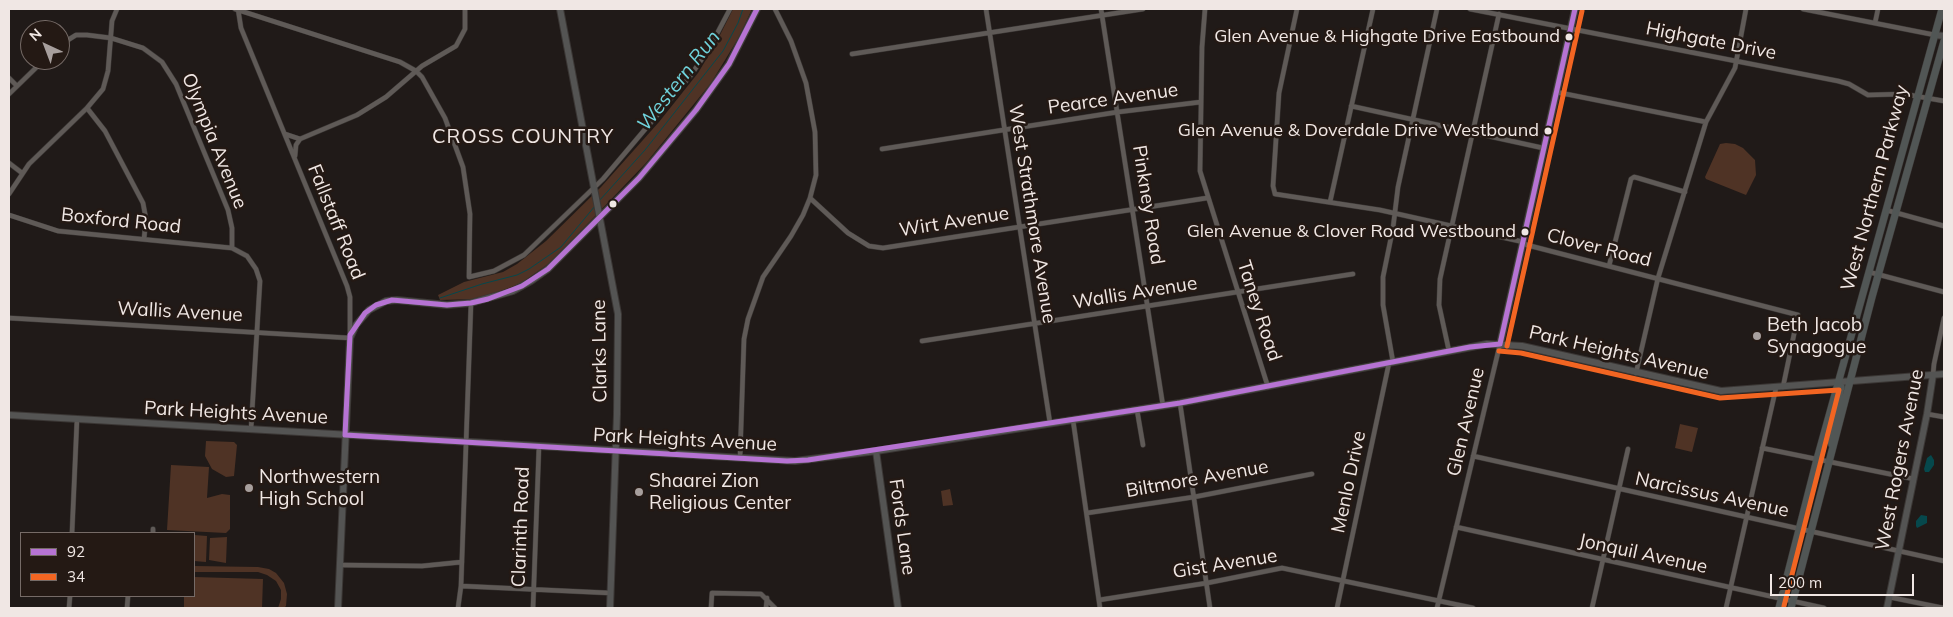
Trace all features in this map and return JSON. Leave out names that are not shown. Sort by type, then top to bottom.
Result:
[{"type":"main road","name":"Clarks Lane","points":[[560,9],[618,314],[610,608]]},
{"type":"main road","points":[[350,336],[365,314],[376,305],[386,301],[397,300],[447,305],[472,303],[503,295],[538,276],[557,261],[639,178],[709,93],[740,46],[757,9]]},
{"type":"main road","name":"Glen Avenue","points":[[1500,344],[1575,9]]},
{"type":"main road","name":"West Northern Parkway","points":[[1779,608],[1817,459],[1942,9]]},
{"type":"main road","points":[[1935,34],[1944,36]]},
{"type":"main road","name":"West Northern Parkway","points":[[1792,605],[1878,274],[1944,41]]},
{"type":"main road","name":"Fallstaff Road","points":[[338,608],[350,336]]},
{"type":"main road","name":"Park Heights Avenue","points":[[9,415],[795,461],[1180,404],[1449,351],[1500,344],[1522,346],[1721,391],[1784,388],[1944,374]]},
{"type":"main road","name":"West Rogers Avenue","points":[[1887,608],[1927,414],[1933,375]]},
{"type":"main road","points":[[1833,446],[1830,436],[1842,388],[1838,383]]},
{"type":"main road","name":"Fords Lane","points":[[876,450],[898,608]]},
{"type":"street","points":[[9,194],[22,173],[38,155],[100,94],[108,71],[112,21],[116,9]]},
{"type":"street","points":[[237,9],[400,62],[416,71],[427,85],[445,118],[463,167],[470,214],[469,277],[494,271],[524,255],[595,188],[624,157],[691,75],[710,48],[730,9]]},
{"type":"street","name":"Fallstaff Road","points":[[237,9],[240,28],[348,290],[350,336]]},
{"type":"street","points":[[294,159],[296,145],[300,139],[366,110],[386,97],[416,71],[456,46],[465,28],[465,9]]},
{"type":"street","points":[[740,458],[744,340],[751,307],[763,277],[797,227],[810,198],[816,175],[813,115],[806,83],[786,28],[775,9]]},
{"type":"street","name":"West Strathmore Avenue","points":[[986,9],[1050,424]]},
{"type":"street","name":"Pinkney Road","points":[[1101,9],[1163,406]]},
{"type":"street","points":[[852,54],[1143,9]]},
{"type":"street","name":"Taney Road","points":[[1205,9],[1202,48],[1200,172],[1268,387]]},
{"type":"street","name":"Clover Road","points":[[1297,9],[1279,93],[1273,196],[1330,202],[1394,213],[1522,243],[1798,316],[1784,388]]},
{"type":"street","points":[[1330,202],[1373,9]]},
{"type":"street","name":"Menlo Drive","points":[[1337,608],[1391,362],[1382,286],[1398,187],[1437,9]]},
{"type":"street","name":"Highgate Drive","points":[[1470,9],[1844,82],[1864,94],[1873,96],[1898,94],[1944,101]]},
{"type":"street","points":[[1636,373],[1658,278],[1706,122],[1732,75],[1746,9]]},
{"type":"street","points":[[1803,9],[1935,34]]},
{"type":"street","points":[[1875,23],[1878,9]]},
{"type":"street","points":[[1449,351],[1439,296],[1441,272],[1499,14]]},
{"type":"street","name":"Olympia Avenue","points":[[70,39],[76,35],[87,35],[135,44],[150,52],[162,62],[172,76],[228,210],[232,228],[232,248]]},
{"type":"street","points":[[9,94],[34,70]]},
{"type":"street","points":[[9,78],[17,86]]},
{"type":"street","points":[[1556,92],[1706,122]]},
{"type":"street","name":"Pearce Avenue","points":[[882,149],[1118,112],[1201,102]]},
{"type":"street","points":[[1351,106],[1543,148]]},
{"type":"street","points":[[87,108],[105,131],[143,203],[146,219],[144,239]]},
{"type":"street","points":[[284,133],[300,139]]},
{"type":"street","points":[[9,163],[22,173]]},
{"type":"street","points":[[1609,266],[1630,182],[1634,177],[1685,192]]},
{"type":"street","name":"Wirt Avenue","points":[[810,198],[848,233],[864,244],[875,248],[1207,198]]},
{"type":"street","points":[[1886,210],[1944,226]]},
{"type":"street","name":"Boxford Road","points":[[9,215],[58,231],[232,248]]},
{"type":"street","points":[[232,248],[247,256],[258,275],[260,288],[251,429]]},
{"type":"street","points":[[1869,272],[1944,292]]},
{"type":"street","name":"Wallis Avenue","points":[[922,341],[1353,274]]},
{"type":"street","points":[[458,608],[461,586],[472,303]]},
{"type":"street","name":"Wallis Avenue","points":[[9,318],[350,336]]},
{"type":"street","name":"West Rogers Avenue","points":[[1933,375],[1944,318]]},
{"type":"street","name":"Glen Avenue","points":[[1437,608],[1500,344]]},
{"type":"street","points":[[1726,608],[1776,388]]},
{"type":"street","points":[[1180,404],[1210,608]]},
{"type":"street","points":[[1137,410],[1143,445]]},
{"type":"street","points":[[1927,414],[1944,417]]},
{"type":"street","points":[[72,532],[77,419]]},
{"type":"street","points":[[1073,420],[1100,608]]},
{"type":"street","name":"Clarinth Road","points":[[533,608],[539,446]]},
{"type":"street","points":[[1762,448],[1914,479]]},
{"type":"street","points":[[1592,608],[1628,450]]},
{"type":"street","name":"Narcissus Avenue","points":[[1473,456],[1944,561]]},
{"type":"street","name":"Biltmore Avenue","points":[[1087,513],[1194,497],[1312,474]]},
{"type":"street","name":"Jonquil Avenue","points":[[1456,527],[1731,588],[1781,600],[1792,605],[1824,608]]},
{"type":"street","points":[[340,565],[422,566],[462,562]]},
{"type":"street","name":"Gist Avenue","points":[[1099,600],[1207,583],[1282,568],[1473,608]]},
{"type":"street","points":[[461,586],[610,593]]},
{"type":"street","points":[[711,608],[712,593],[758,594],[766,598],[775,608]]},
{"type":"street","points":[[1889,597],[1943,608]]},
{"type":"street","points":[[766,598],[766,608]]},
{"type":"shaded area","points":[[733,9],[752,9],[739,37],[711,83],[646,163],[551,262],[520,284],[501,291],[476,299],[440,300],[438,295],[464,282],[503,272],[517,264],[546,241],[601,187],[659,122],[698,73]]},
{"type":"shaded area","points":[[1720,144],[1735,144],[1743,148],[1755,160],[1756,175],[1746,195],[1705,177]]},
{"type":"shaded area","points":[[1680,424],[1698,428],[1692,452],[1675,448]]},
{"type":"shaded area","points":[[206,441],[234,442],[237,445],[234,476],[226,477],[212,469],[205,456]]},
{"type":"shaded area","points":[[171,465],[209,467],[207,498],[222,494],[230,495],[230,529],[226,533],[167,530]]},
{"type":"shaded area","points":[[950,489],[953,505],[943,506],[941,491]]},
{"type":"shaded area","points":[[195,535],[207,536],[206,562],[195,561]]},
{"type":"shaded area","points":[[227,537],[226,563],[209,560],[210,538]]},
{"type":"shaded area","points":[[195,566],[258,567],[269,569],[276,573],[284,583],[287,594],[286,606],[284,608],[278,608],[281,590],[276,581],[258,572],[195,572]]},
{"type":"shaded area","points":[[195,577],[263,579],[262,608],[184,608],[184,597],[195,597]]},
{"type":"water","points":[[1931,455],[1934,465],[1929,472],[1925,472],[1927,458]]},
{"type":"water","points":[[1921,515],[1927,516],[1927,523],[1917,528],[1916,521]]},
{"type":"waterway","name":"Western Run","points":[[599,201],[645,150],[723,51],[738,23],[743,9]]},
{"type":"waterway","name":"Western Run","points":[[440,298],[517,275],[529,269],[561,247],[595,206]]},
{"type":"transit line","name":"92","points":[[345,435],[350,335],[365,313],[376,305],[392,300],[447,305],[488,299],[522,286],[548,269],[639,178],[696,110],[729,64],[757,9]]},
{"type":"transit line","name":"92","points":[[1500,344],[1575,9]]},
{"type":"transit line","name":"34","points":[[1507,346],[1582,11]]},
{"type":"transit line","name":"92","points":[[345,435],[787,461],[808,460],[1180,403],[1470,347],[1500,344]]},
{"type":"transit line","name":"34","points":[[1499,351],[1521,353],[1720,398],[1839,390],[1784,606]]},
{"type":"place","name":"Glen Avenue & Highgate Drive Eastbound","points":[[1569,37]]},
{"type":"place","name":"Glen Avenue & Doverdale Drive Westbound","points":[[1548,131]]},
{"type":"place","name":"Glen Avenue & Clover Road Westbound","points":[[1525,232]]},
{"type":"place","name":"Beth Jacob Synagogue","points":[[1757,336]]},
{"type":"place","name":"Northwestern High School","points":[[249,488]]},
{"type":"place","name":"Shaarei Zion Religious Center","points":[[639,492]]},
{"type":"district","name":"CROSS COUNTRY","points":[[523,137]]}]
